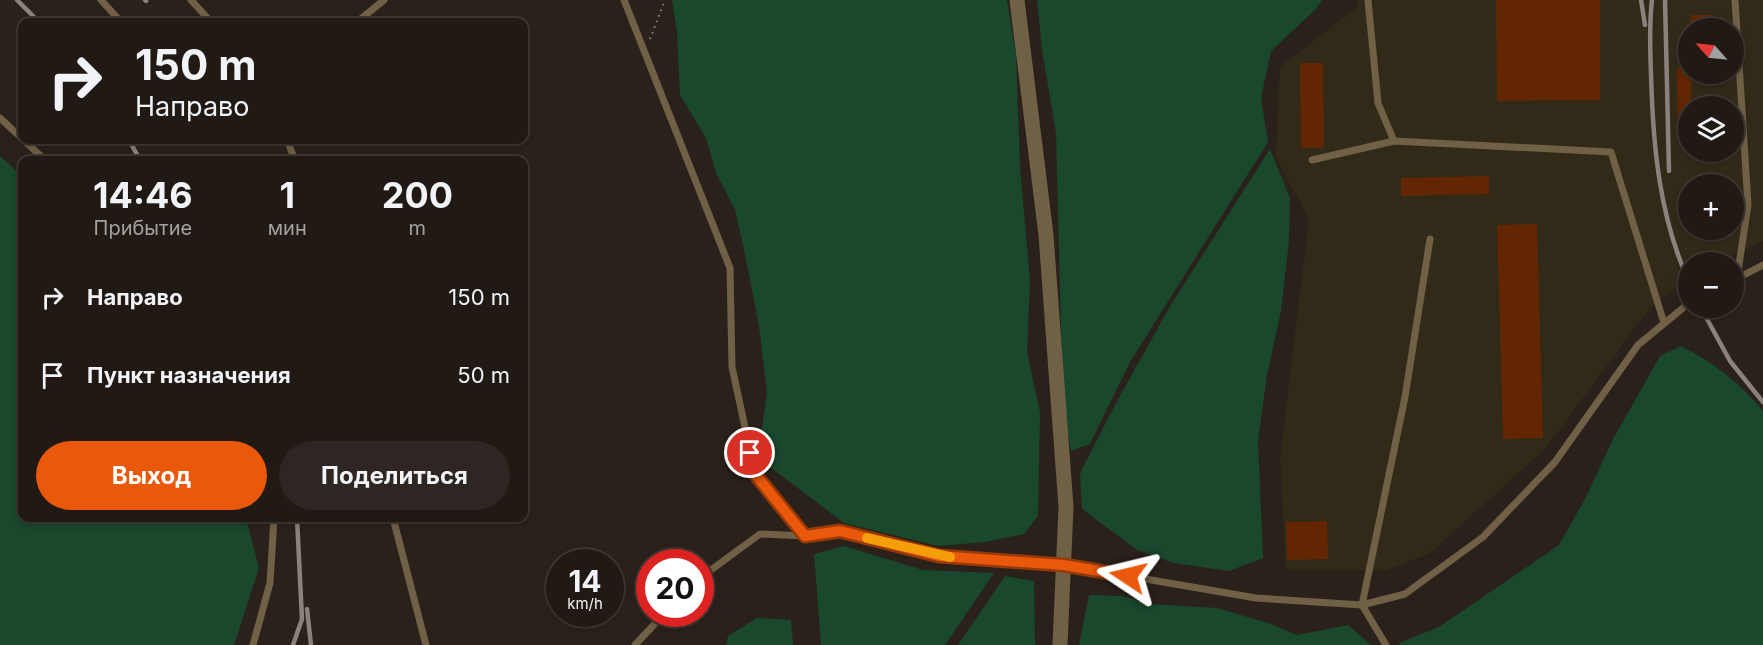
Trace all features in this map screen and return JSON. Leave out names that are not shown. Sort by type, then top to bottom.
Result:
[{"type":"street","points":[[1017,0],[1046,235],[1066,507],[1060,645]]},
{"type":"lane","points":[[101,0],[117,18]]},
{"type":"lane","points":[[191,0],[207,18]]},
{"type":"lane","points":[[362,18],[384,0]]},
{"type":"lane","points":[[624,0],[730,268],[732,367],[755,474],[805,536]]},
{"type":"lane","points":[[1368,0],[1378,103],[1394,141]]},
{"type":"lane","points":[[1735,0],[1748,205],[1740,252]]},
{"type":"lane","points":[[0,118],[18,135]]},
{"type":"lane","points":[[1312,160],[1394,141],[1611,152],[1665,323]]},
{"type":"lane","points":[[28,144],[41,156]]},
{"type":"lane","points":[[1386,645],[1362,604],[1405,397],[1430,238]]},
{"type":"lane","points":[[1744,275],[1763,265]]},
{"type":"lane","points":[[714,568],[760,534],[805,536],[840,531],[939,556],[1064,565],[1256,598],[1362,604],[1405,594],[1483,537],[1555,462],[1638,345],[1678,312]]},
{"type":"lane","points":[[253,645],[270,583],[274,522]]},
{"type":"lane","points":[[394,522],[426,645]]},
{"type":"lane","points":[[635,645],[652,627]]},
{"type":"path","points":[[644,54],[665,0]]},
{"type":"shaded area","points":[[1357,0],[1763,0],[1763,241],[1739,252],[1678,252],[1678,287],[1659,300],[1639,322],[1546,448],[1429,554],[1386,570],[1286,570],[1280,457],[1309,219],[1276,158],[1280,67],[1357,7]]},
{"type":"green space","points":[[672,0],[1007,0],[1016,55],[1020,167],[1030,280],[1027,352],[1040,412],[1038,516],[1024,534],[985,542],[938,546],[844,523],[770,467],[761,435],[767,392],[759,326],[745,254],[735,210],[716,173],[706,138],[680,95],[677,32]]},
{"type":"green space","points":[[1037,0],[1322,0],[1316,9],[1271,51],[1261,98],[1268,142],[1130,362],[1090,444],[1071,451],[1063,406],[1056,133],[1042,50]]},
{"type":"green space","points":[[1270,149],[1290,198],[1289,241],[1281,311],[1267,375],[1258,441],[1263,558],[1229,571],[1174,563],[1137,550],[1082,509],[1080,473],[1169,308]]},
{"type":"green space","points":[[0,156],[18,172],[18,522],[247,522],[259,568],[234,645],[0,645]]},
{"type":"green space","points":[[1681,346],[1725,374],[1763,411],[1763,645],[1400,645],[1399,643],[1439,627],[1559,545],[1587,495],[1612,441],[1660,356]]},
{"type":"green space","points":[[844,546],[923,570],[994,573],[945,645],[821,645],[814,554]]},
{"type":"green space","points":[[1005,576],[1034,581],[1035,645],[958,645]]},
{"type":"green space","points":[[1089,595],[1123,596],[1148,604],[1217,608],[1268,623],[1297,635],[1348,625],[1371,645],[1079,645]]},
{"type":"green space","points":[[757,618],[791,620],[793,645],[726,645],[728,636]]},
{"type":"building","points":[[1496,0],[1600,0],[1600,100],[1497,101]]},
{"type":"building","points":[[1691,15],[1711,15],[1711,18],[1691,18]]},
{"type":"building","points":[[1300,63],[1323,63],[1324,148],[1301,148]]},
{"type":"building","points":[[1677,68],[1678,84],[1692,84],[1691,96],[1678,96],[1678,136]]},
{"type":"building","points":[[1489,176],[1489,194],[1401,196],[1401,178]]},
{"type":"building","points":[[1537,224],[1543,438],[1503,439],[1497,225]]},
{"type":"building","points":[[1327,521],[1328,559],[1287,560],[1286,522]]},
{"type":"railway","points":[[17,0],[35,18]]},
{"type":"railway","points":[[1641,0],[1645,25]]},
{"type":"railway","points":[[1652,0],[1650,56],[1656,154],[1664,206],[1678,254]]},
{"type":"railway","points":[[1665,0],[1669,171]]},
{"type":"railway","points":[[131,144],[138,156]]},
{"type":"railway","points":[[1706,318],[1730,361],[1763,402]]},
{"type":"railway","points":[[293,645],[302,619],[297,522]]},
{"type":"railway","points":[[307,609],[311,645]]},
{"type":"slow traffic","points":[[867,538],[950,557]]},
{"type":"route","points":[[750,453],[755,474],[805,536],[840,531],[939,556],[1064,565],[1128,576]]}]
